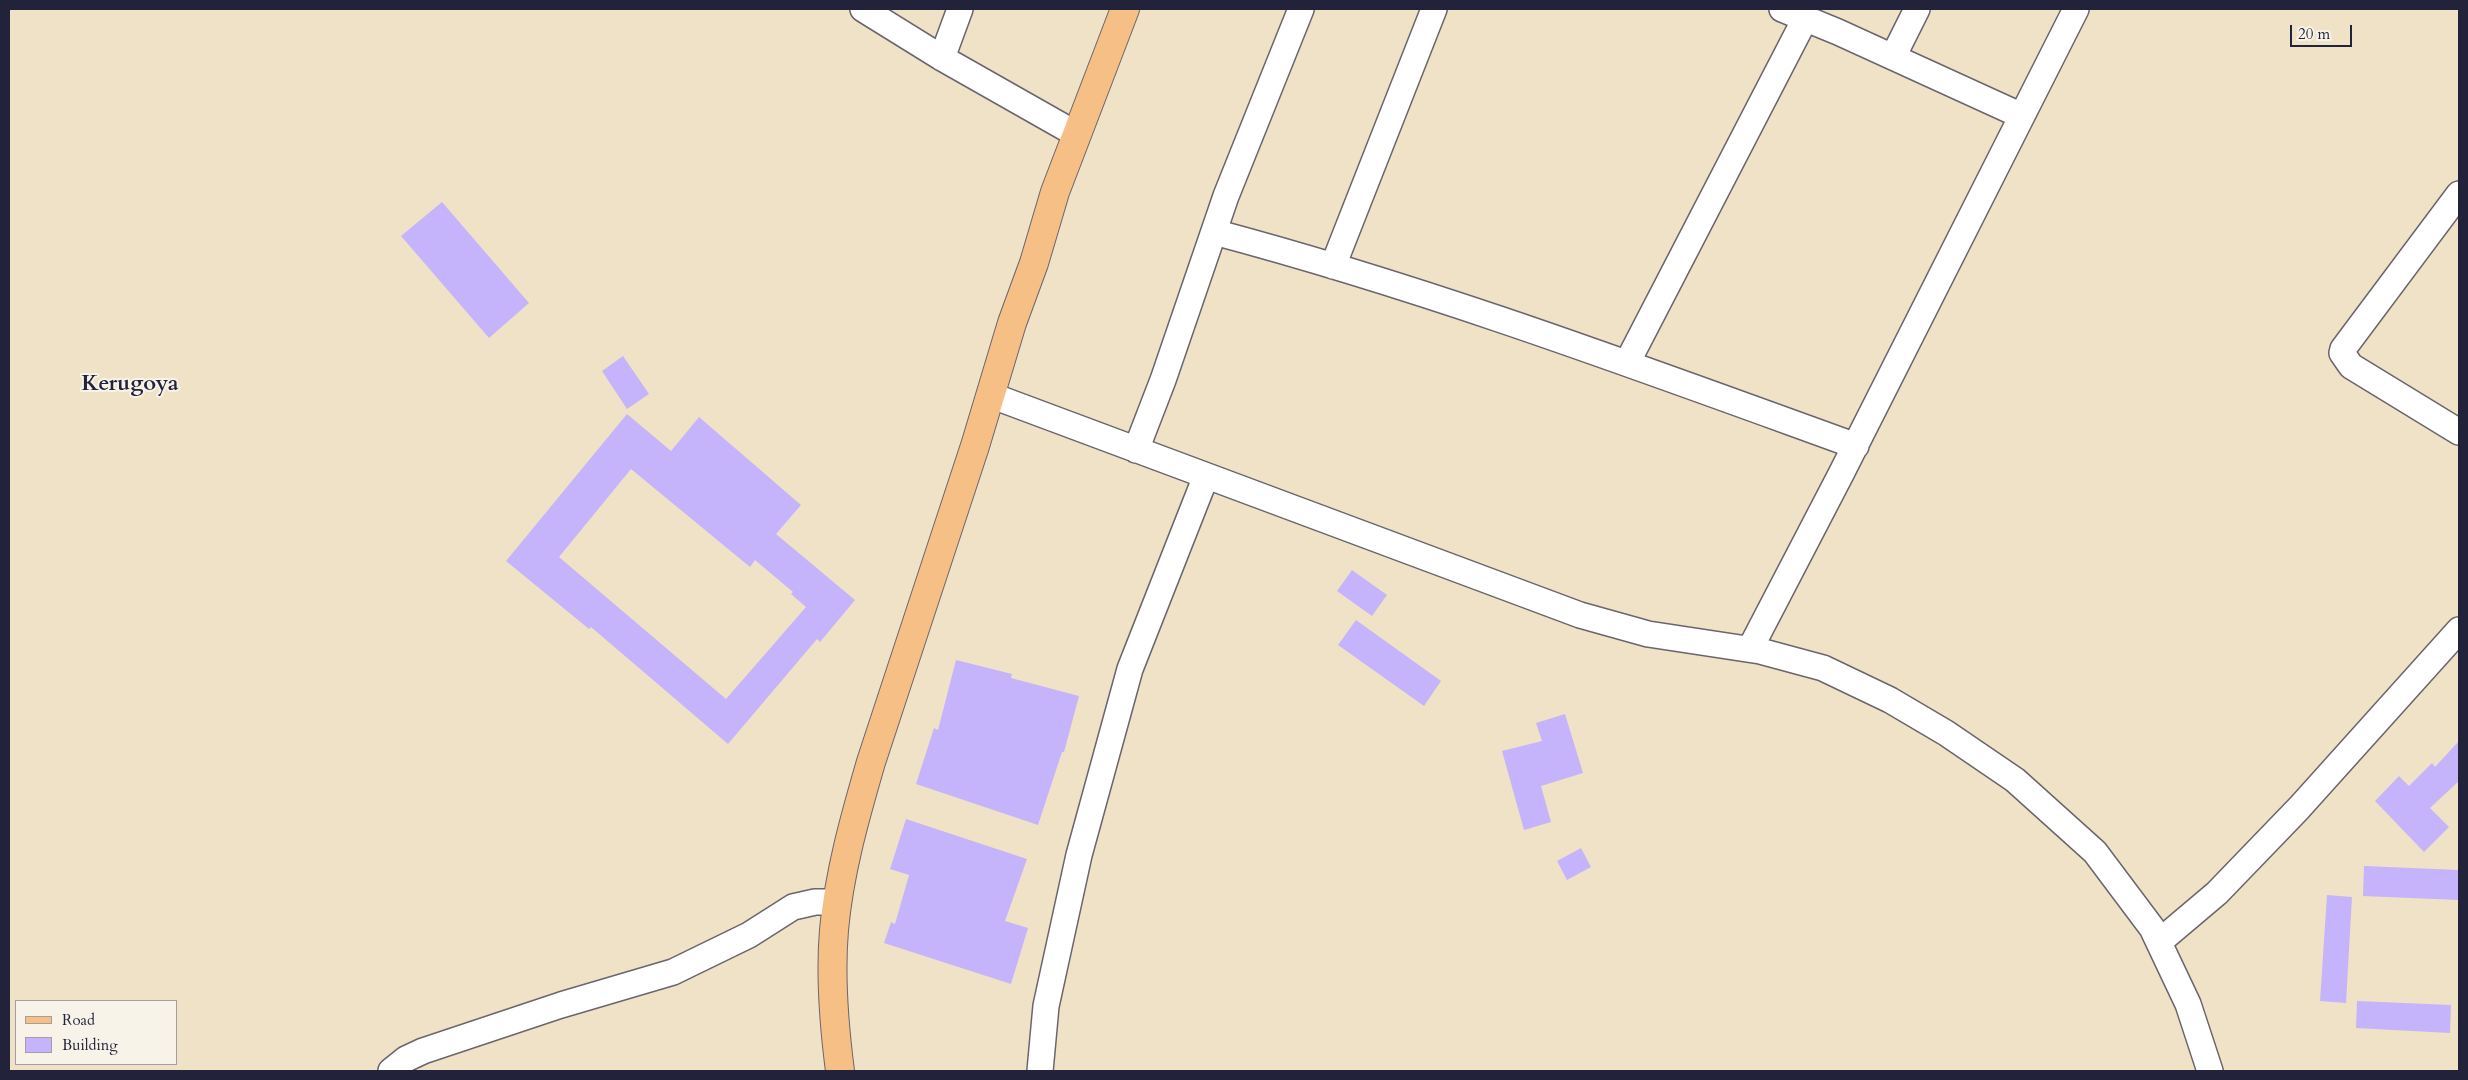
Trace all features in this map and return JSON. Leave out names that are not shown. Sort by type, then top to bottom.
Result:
[{"type":"main road","points":[[840,1071],[834,1024],[832,962],[837,902],[844,864],[871,762],[1076,134],[1125,9]]},
{"type":"street","points":[[863,9],[942,58],[1076,134]]},
{"type":"street","points":[[942,58],[960,9]]},
{"type":"street","points":[[1136,450],[1163,380],[1229,188],[1301,9]]},
{"type":"street","points":[[1334,266],[1434,9]]},
{"type":"street","points":[[1782,9],[2022,116]]},
{"type":"street","points":[[1893,57],[1917,9]]},
{"type":"street","points":[[1750,649],[1856,446],[2076,9]]},
{"type":"street","points":[[1627,363],[1805,19]]},
{"type":"street","points":[[2459,194],[2342,349],[2342,353],[2351,366],[2459,432]]},
{"type":"street","points":[[1214,232],[1334,266],[1627,363],[1856,446]]},
{"type":"street","points":[[990,395],[1580,615],[1648,634],[1750,649],[1823,668],[1873,692],[1946,733],[2015,780],[2095,852],[2152,928],[2188,1004],[2210,1071]]},
{"type":"street","points":[[1040,1071],[1046,1006],[1077,864],[1130,669],[1206,476]]},
{"type":"street","points":[[2159,942],[2217,893],[2299,808],[2459,630]]},
{"type":"street","points":[[391,1071],[406,1059],[423,1051],[560,1005],[673,972],[749,935],[793,907],[815,902],[837,902]]},
{"type":"building","points":[[442,202],[529,303],[489,338],[401,236]]},
{"type":"building","points":[[623,356],[649,394],[627,409],[602,371]]},
{"type":"building","points":[[627,414],[671,451],[699,417],[801,505],[776,534],[855,600],[820,642],[817,639],[728,744],[591,627],[589,629],[506,561]],"holes":[[[631,469],[750,567],[755,560],[793,592],[791,594],[806,607],[726,699],[559,557]]]},
{"type":"building","points":[[1352,570],[1387,595],[1372,616],[1337,591]]},
{"type":"building","points":[[1356,620],[1441,681],[1424,706],[1338,645]]},
{"type":"building","points":[[956,660],[1012,674],[1011,678],[1079,696],[1064,752],[1062,752],[1038,825],[916,784],[934,728],[938,730]]},
{"type":"building","points":[[1565,714],[1583,773],[1541,786],[1551,822],[1524,830],[1502,751],[1542,741],[1536,723]]},
{"type":"building","points":[[2459,741],[2459,781],[2430,808],[2449,827],[2424,852],[2375,801],[2399,776],[2409,786],[2432,763],[2435,767]]},
{"type":"building","points":[[906,819],[1027,859],[1005,921],[1028,928],[1011,984],[884,943],[891,922],[895,924],[909,875],[890,869]]},
{"type":"building","points":[[1581,848],[1591,867],[1567,880],[1557,861]]},
{"type":"building","points":[[2364,866],[2459,870],[2459,900],[2363,896]]},
{"type":"building","points":[[2327,895],[2352,897],[2346,1003],[2320,1001]]},
{"type":"building","points":[[2357,1001],[2451,1005],[2450,1033],[2356,1028]]},
{"type":"district","name":"Kerugoya","points":[[130,385]]}]
